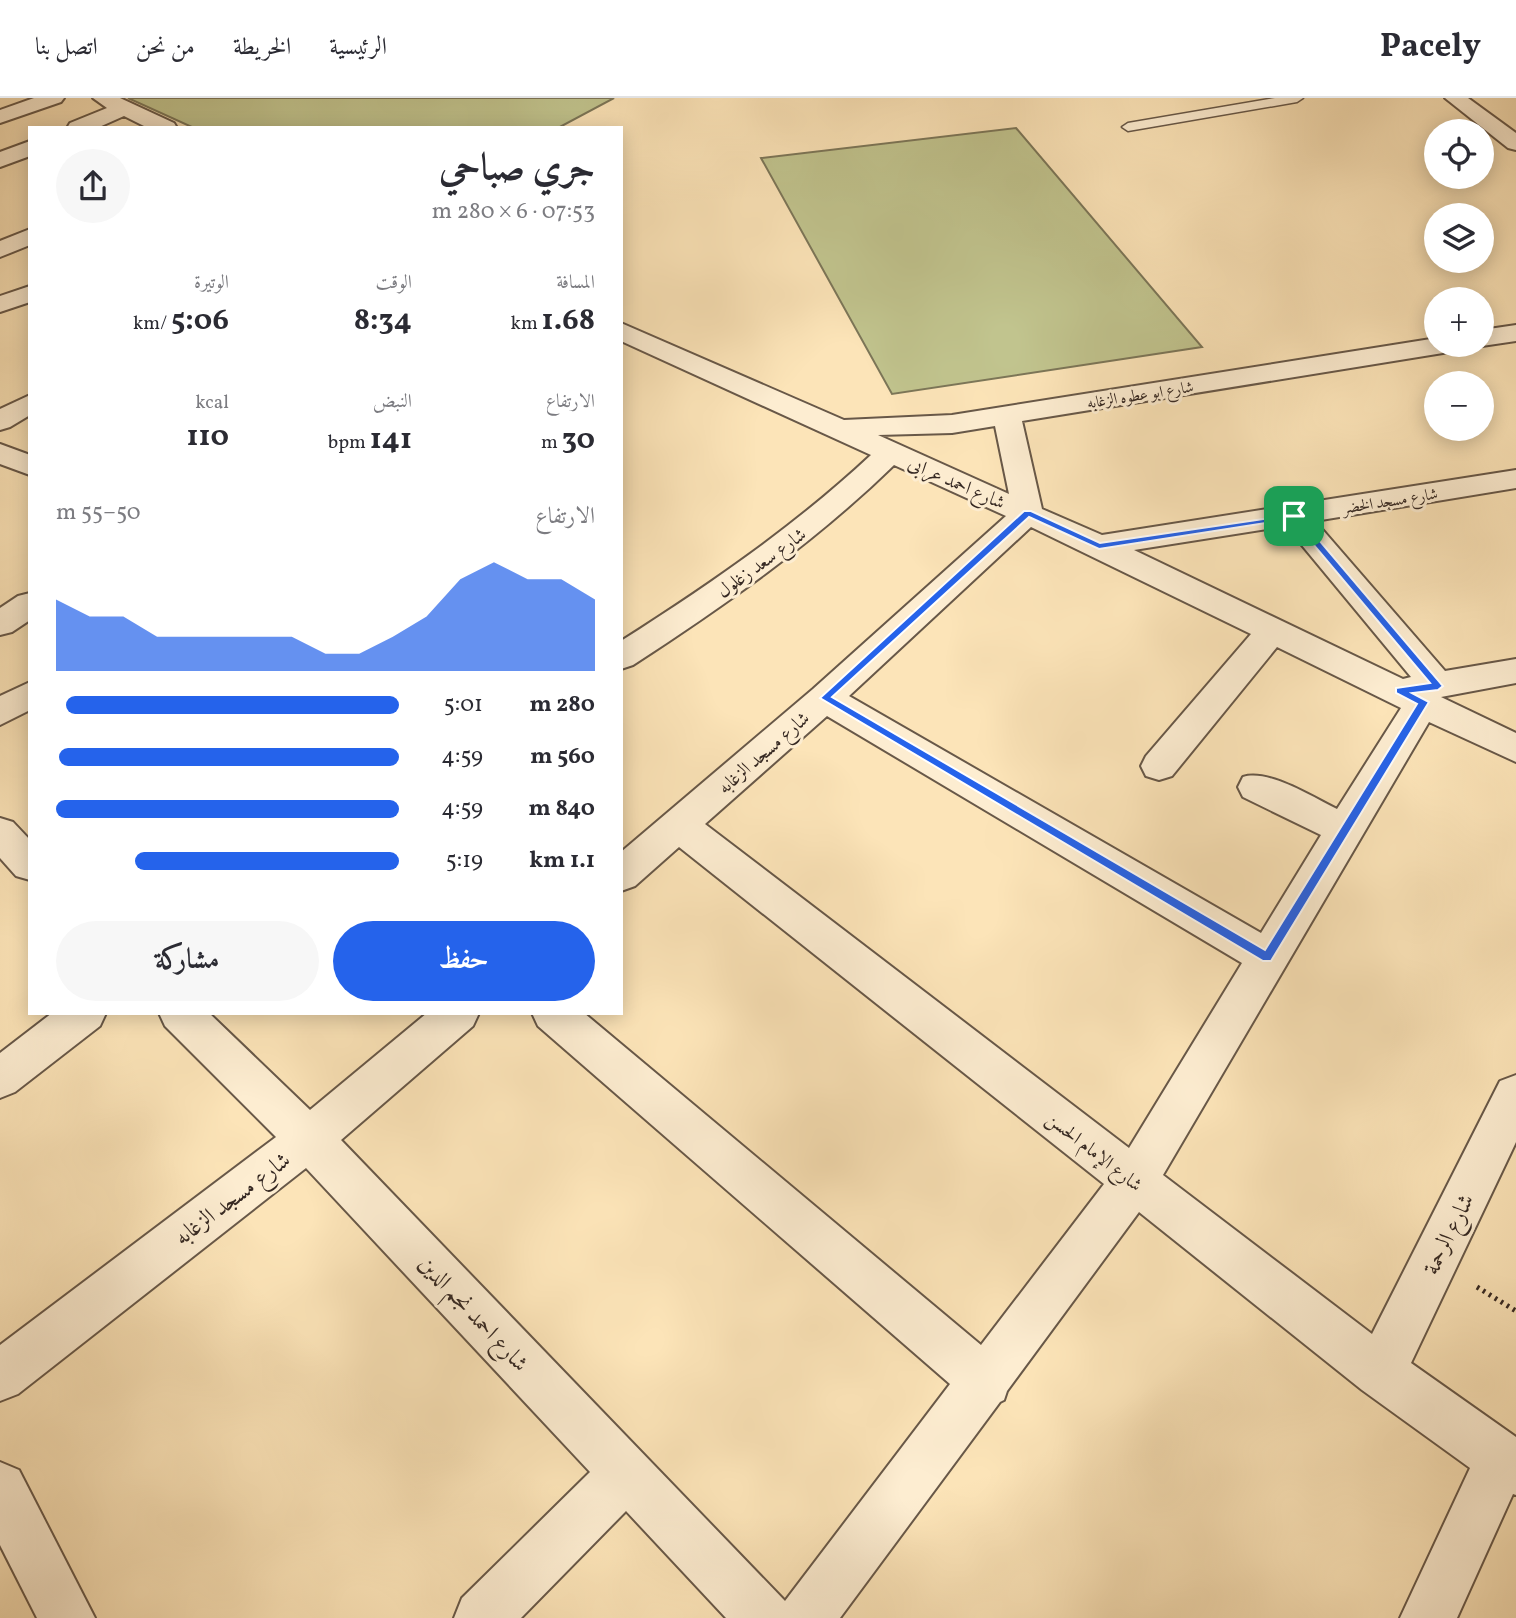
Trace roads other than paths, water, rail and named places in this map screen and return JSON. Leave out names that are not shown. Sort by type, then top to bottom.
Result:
[{"type":"street","points":[[0,117],[54,98]]},
{"type":"street","points":[[103,98],[162,126]]},
{"type":"street","points":[[1455,98],[1516,144]]},
{"type":"street","points":[[83,126],[125,108]]},
{"type":"street","points":[[0,160],[28,149]]},
{"type":"street","points":[[0,250],[28,237]]},
{"type":"street","points":[[0,304],[28,295]]},
{"type":"street","name":"شارع احمد عرابى","points":[[623,332],[1028,513],[1272,631],[1420,693],[1516,749]]},
{"type":"street","points":[[1494,336],[1516,333]]},
{"type":"street","name":"شارع ابو عطوه الزغابه","points":[[835,428],[917,427],[1007,416],[1424,348]]},
{"type":"street","points":[[0,421],[28,404]]},
{"type":"street","points":[[1007,416],[1028,513]]},
{"type":"street","points":[[0,453],[28,465]]},
{"type":"street","name":"شارع سعد زغلول","points":[[623,656],[718,594],[798,537],[890,453]]},
{"type":"street","name":"شارع مسجد الخضر","points":[[1099,546],[1516,479]]},
{"type":"street","name":"شارع مسجد الزغابه","points":[[623,873],[825,698],[1028,513]]},
{"type":"street","points":[[1294,516],[1420,693]]},
{"type":"street","points":[[0,624],[28,605]]},
{"type":"street","points":[[1159,766],[1272,631]]},
{"type":"street","points":[[806,1618],[1134,1182],[1344,829],[1420,693],[1516,671]]},
{"type":"street","points":[[0,712],[28,695]]},
{"type":"street","points":[[825,698],[1267,957]]},
{"type":"street","points":[[1256,787],[1344,829]]},
{"type":"street","name":"شارع الإمام الحسن","points":[[680,825],[1380,1372],[1509,1464]]},
{"type":"street","points":[[0,833],[28,863]]},
{"type":"street","points":[[0,1078],[82,1015]]},
{"type":"street","name":"شارع احمد نجم الدين","points":[[182,1015],[310,1139],[764,1618]]},
{"type":"street","name":"شارع مسجد الزغابه","points":[[0,1376],[310,1139],[456,1015]]},
{"type":"street","points":[[554,1015],[986,1382]]},
{"type":"street","name":"شارع الرحمة","points":[[1380,1372],[1516,1096]]},
{"type":"street","points":[[1428,1618],[1509,1464]]},
{"type":"street","points":[[482,1618],[625,1474]]},
{"type":"street","points":[[0,1489],[67,1618]]},
{"type":"lane","points":[[1128,127],[1297,98]]}]
